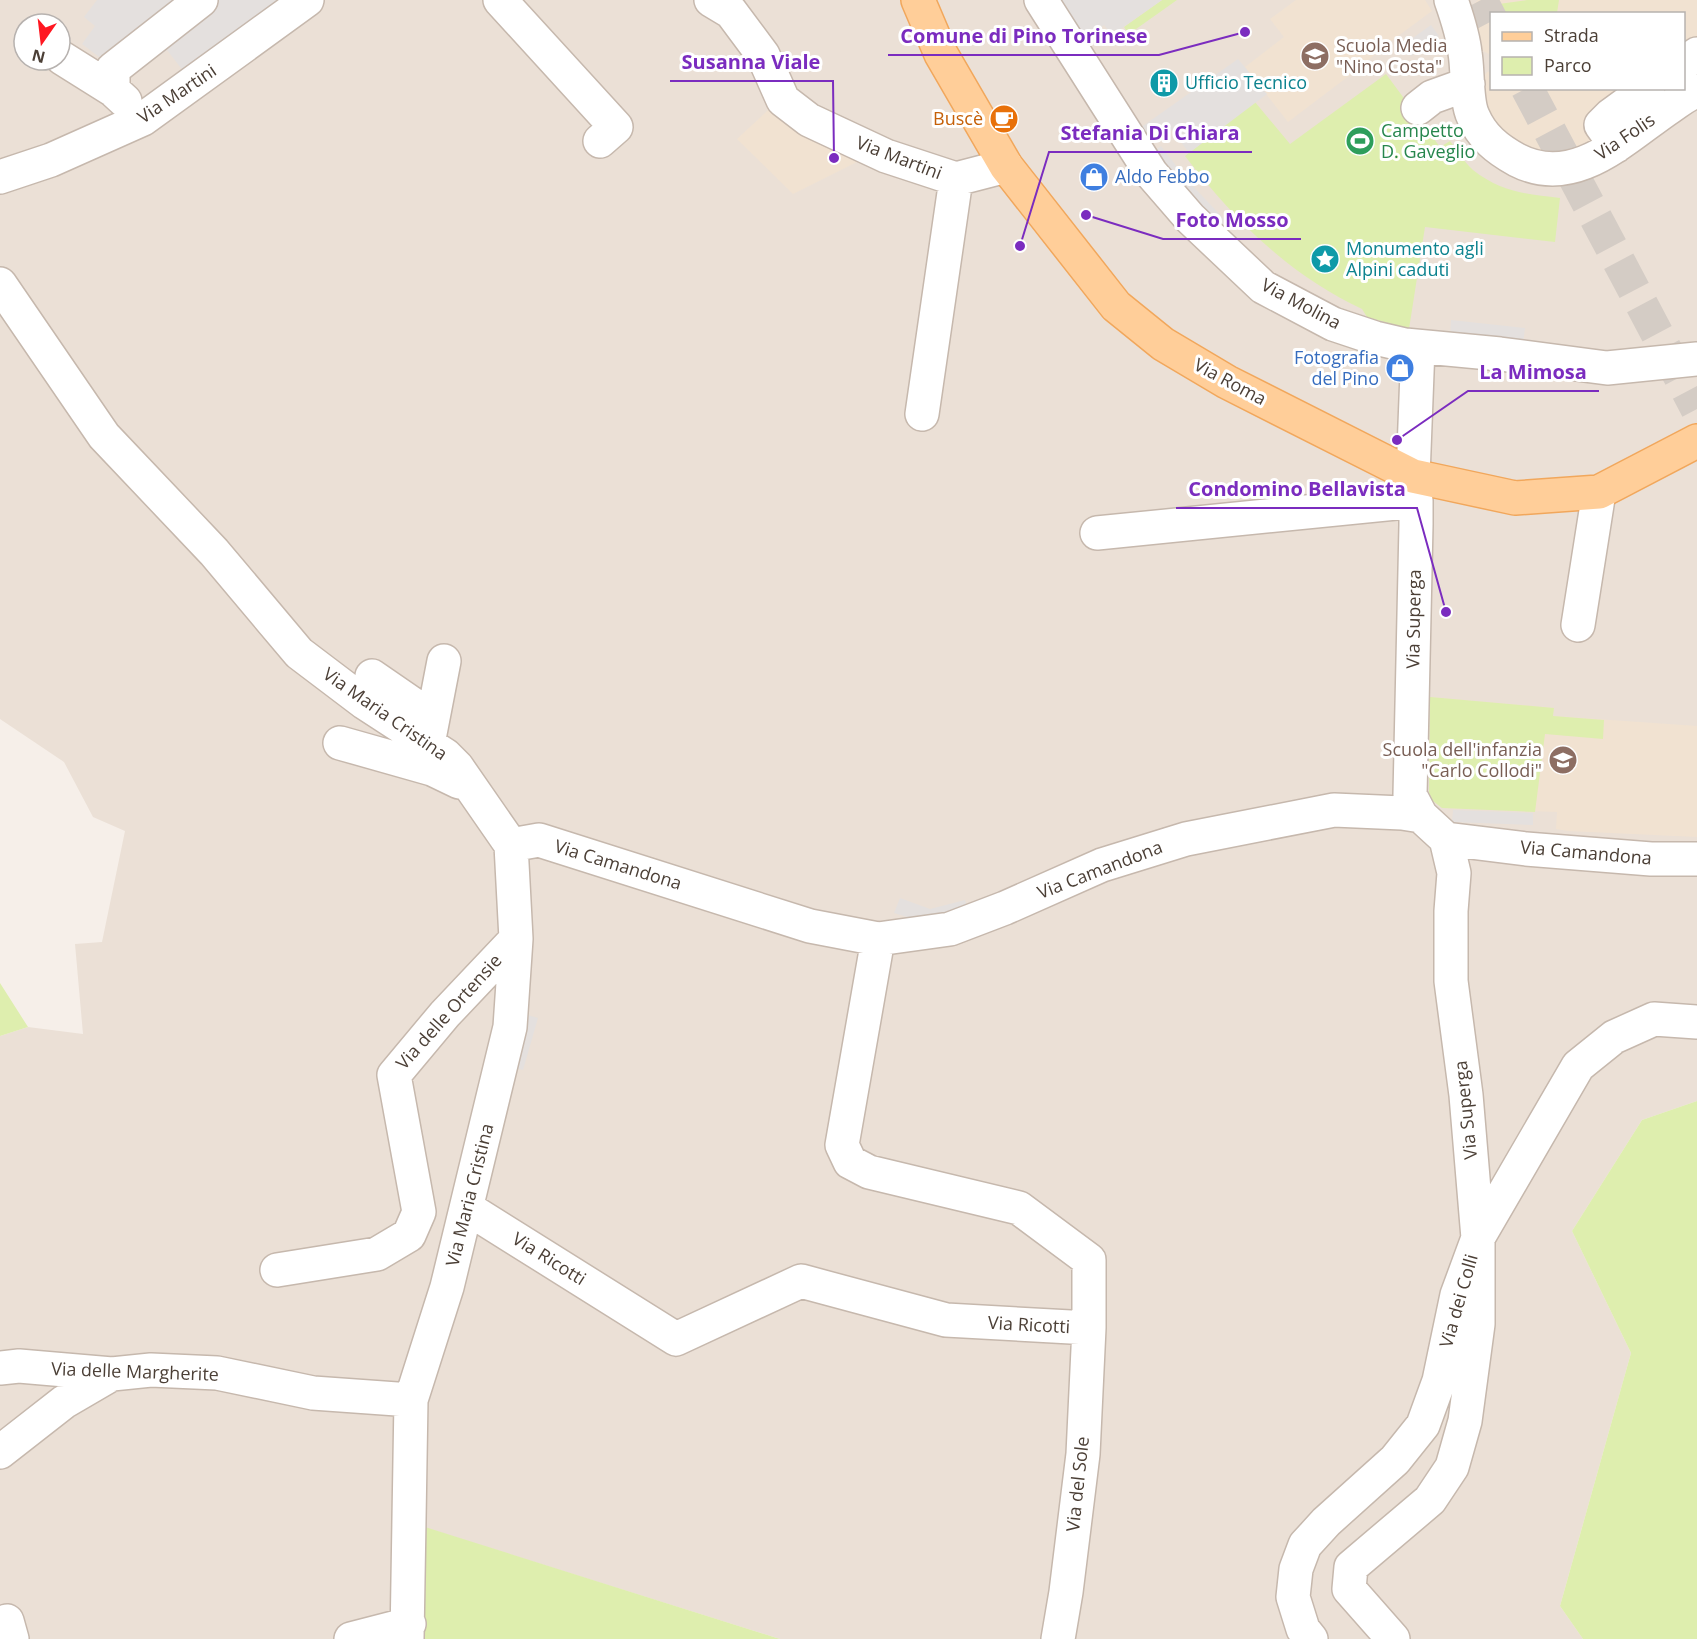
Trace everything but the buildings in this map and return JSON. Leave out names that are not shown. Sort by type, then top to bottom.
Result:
[{"type":"main road","name":"Via Roma","points":[[918,0],[941,54],[1006,166],[1116,306],[1163,344],[1414,489],[1515,498],[1599,492],[1697,441]]},
{"type":"street","points":[[113,90],[113,69],[201,0]]},
{"type":"street","points":[[500,0],[616,128],[600,141]]},
{"type":"street","name":"Via Martini","points":[[711,0],[731,12],[763,55],[783,100],[809,120],[886,156],[956,179],[1006,166]]},
{"type":"street","name":"Via Molina","points":[[1041,0],[1151,173],[1190,219],[1263,287],[1333,324],[1375,338],[1418,347],[1500,354],[1607,368],[1697,359]]},
{"type":"street","name":"Via Folis","points":[[1451,0],[1465,51],[1471,114],[1484,136],[1500,151],[1527,165],[1558,170],[1586,163],[1616,146],[1654,118],[1697,91]]},
{"type":"street","name":"Via Martini","points":[[0,177],[51,160],[144,118],[300,2]]},
{"type":"street","points":[[72,64],[113,90],[144,118]]},
{"type":"street","points":[[1418,108],[1432,97],[1468,84]]},
{"type":"street","points":[[1616,146],[1601,125],[1645,90]]},
{"type":"street","points":[[922,414],[956,179]]},
{"type":"street","name":"Via Maria Cristina","points":[[0,284],[104,436],[214,552],[299,652],[365,704],[435,739],[511,845],[516,939],[510,1028],[447,1287],[411,1400],[408,1632],[351,1639]]},
{"type":"street","name":"Via Superga","points":[[1418,347],[1410,795],[1421,816]]},
{"type":"street","points":[[1097,533],[1414,489]]},
{"type":"street","points":[[1578,626],[1599,492]]},
{"type":"street","points":[[435,739],[444,661]]},
{"type":"street","points":[[372,676],[435,739]]},
{"type":"street","points":[[435,739],[462,689]]},
{"type":"street","points":[[339,743],[432,769],[472,788]]},
{"type":"street","name":"Via Camandona","points":[[511,845],[539,840],[810,926],[878,939],[950,929],[1005,908],[1102,865],[1186,839],[1334,810],[1421,816]]},
{"type":"street","points":[[1421,816],[1446,839]]},
{"type":"street","name":"Via Superga","points":[[1393,1639],[1349,1589],[1351,1567],[1430,1500],[1452,1467],[1465,1421],[1478,1324],[1478,1238],[1466,1095],[1451,981],[1451,911],[1454,873],[1446,839]]},
{"type":"street","name":"Via Camandona","points":[[1446,839],[1526,849],[1651,859],[1697,859]]},
{"type":"street","name":"Via delle Ortensie","points":[[277,1270],[377,1254],[409,1235],[418,1212],[394,1075],[445,1014],[516,939]]},
{"type":"street","name":"Via Ricotti","points":[[467,1208],[676,1339],[801,1281],[946,1320],[1089,1328],[1089,1260],[1019,1208],[869,1172],[850,1162],[842,1145],[878,939]]},
{"type":"street","name":"Via dei Colli","points":[[1311,1639],[1304,1629],[1293,1597],[1296,1569],[1305,1545],[1326,1522],[1395,1460],[1423,1425],[1439,1381],[1457,1295],[1478,1238],[1578,1066],[1614,1038],[1654,1019],[1697,1022]]},
{"type":"street","name":"Via del Sole","points":[[1058,1639],[1083,1454],[1089,1328]]},
{"type":"street","name":"Via delle Margherite","points":[[0,1368],[19,1366],[112,1374],[151,1370],[216,1374],[312,1393],[411,1400]]},
{"type":"street","points":[[0,1452],[64,1402],[112,1374]]},
{"type":"street","points":[[0,1627],[7,1621],[12,1639]]},
{"type":"shaded area","points":[[0,0],[1697,0],[1697,1101],[1642,1120],[1572,1231],[1631,1353],[1560,1606],[1583,1639],[780,1639],[426,1528],[421,1639],[0,1639],[0,1036],[28,1027],[83,1034],[75,944],[102,942],[125,831],[93,817],[64,762],[0,719]]},
{"type":"shaded area","points":[[97,0],[279,1],[184,72],[167,50],[128,79],[82,44],[95,26],[84,17]]},
{"type":"shaded area","points":[[1060,0],[1162,0],[1112,35],[1104,25],[1086,37]]},
{"type":"shaded area","name":"Scuola Media \"Nino Costa\"","points":[[1296,0],[1425,0],[1432,11],[1288,122],[1245,67],[1284,37],[1270,19]]},
{"type":"shaded area","points":[[1478,0],[1697,0],[1697,71],[1685,77],[1685,12],[1490,12],[1490,54],[1477,48],[1469,9]]},
{"type":"shaded area","points":[[1431,25],[1439,36],[1411,56],[1403,45]]},
{"type":"shaded area","points":[[1238,59],[1267,94],[1189,153],[1172,130],[1151,144],[1140,128]]},
{"type":"shaded area","points":[[1490,71],[1490,90],[1658,90],[1587,132],[1591,144],[1565,153],[1537,150],[1516,141],[1497,126],[1478,84]]},
{"type":"shaded area","points":[[780,99],[859,161],[793,194],[737,139]]},
{"type":"shaded area","points":[[1161,146],[1187,180],[1227,222],[1217,231],[1150,154]]},
{"type":"shaded area","points":[[1451,320],[1525,328],[1523,344],[1450,336]]},
{"type":"shaded area","name":"Scuola dell'infanzia \"Carlo Collodi\"","points":[[1430,697],[1554,708],[1553,716],[1697,726],[1697,837],[1556,829],[1557,812],[1442,808],[1433,801],[1429,793]]},
{"type":"shaded area","points":[[1453,810],[1533,813],[1533,825],[1452,822]]},
{"type":"shaded area","points":[[900,898],[930,909],[965,900],[969,915],[930,924],[894,913]]},
{"type":"shaded area","points":[[524,1014],[538,1018],[523,1070],[510,1067]]},
{"type":"green space","points":[[1162,0],[1177,0],[1129,34],[1124,27]]},
{"type":"green space","points":[[1527,0],[1559,0],[1557,12],[1499,12],[1499,4]]},
{"type":"green space","points":[[1386,74],[1440,147],[1450,141],[1473,170],[1494,183],[1525,193],[1560,198],[1555,242],[1425,227],[1409,329],[1367,317],[1362,309],[1310,280],[1243,223],[1185,156],[1255,102],[1290,144]]},
{"type":"green space","points":[[1430,697],[1554,708],[1553,716],[1604,720],[1603,739],[1545,734],[1535,812],[1442,808],[1433,801],[1429,793]]},
{"type":"green space","points":[[0,983],[28,1027],[0,1036]]},
{"type":"green space","points":[[1697,1101],[1697,1639],[1583,1639],[1560,1606],[1631,1353],[1572,1231],[1642,1120]]},
{"type":"green space","points":[[425,1527],[780,1639],[421,1639]]},
{"type":"tunnel","points":[[1481,0],[1490,17]]},
{"type":"tunnel","points":[[1528,90],[1697,409]]},
{"type":"place","name":"Comune di Pino Torinese","points":[[1245,32]]},
{"type":"place","name":"Scuola Media \"Nino Costa\"","points":[[1315,56]]},
{"type":"place","name":"Ufficio Tecnico","points":[[1164,83]]},
{"type":"place","name":"Buscè","points":[[1004,119]]},
{"type":"place","name":"Campetto D. Gaveglio","points":[[1360,141]]},
{"type":"place","name":"Susanna Viale","points":[[834,158]]},
{"type":"place","name":"Aldo Febbo","points":[[1094,177]]},
{"type":"place","name":"Foto Mosso","points":[[1086,215]]},
{"type":"place","name":"Stefania Di Chiara","points":[[1020,246]]},
{"type":"place","name":"Monumento agli Alpini caduti","points":[[1325,259]]},
{"type":"place","name":"Fotografia del Pino","points":[[1400,368]]},
{"type":"place","name":"La Mimosa","points":[[1397,440]]},
{"type":"place","name":"Condomino Bellavista","points":[[1446,612]]},
{"type":"place","name":"Scuola dell'infanzia \"Carlo Collodi\"","points":[[1563,760]]}]
